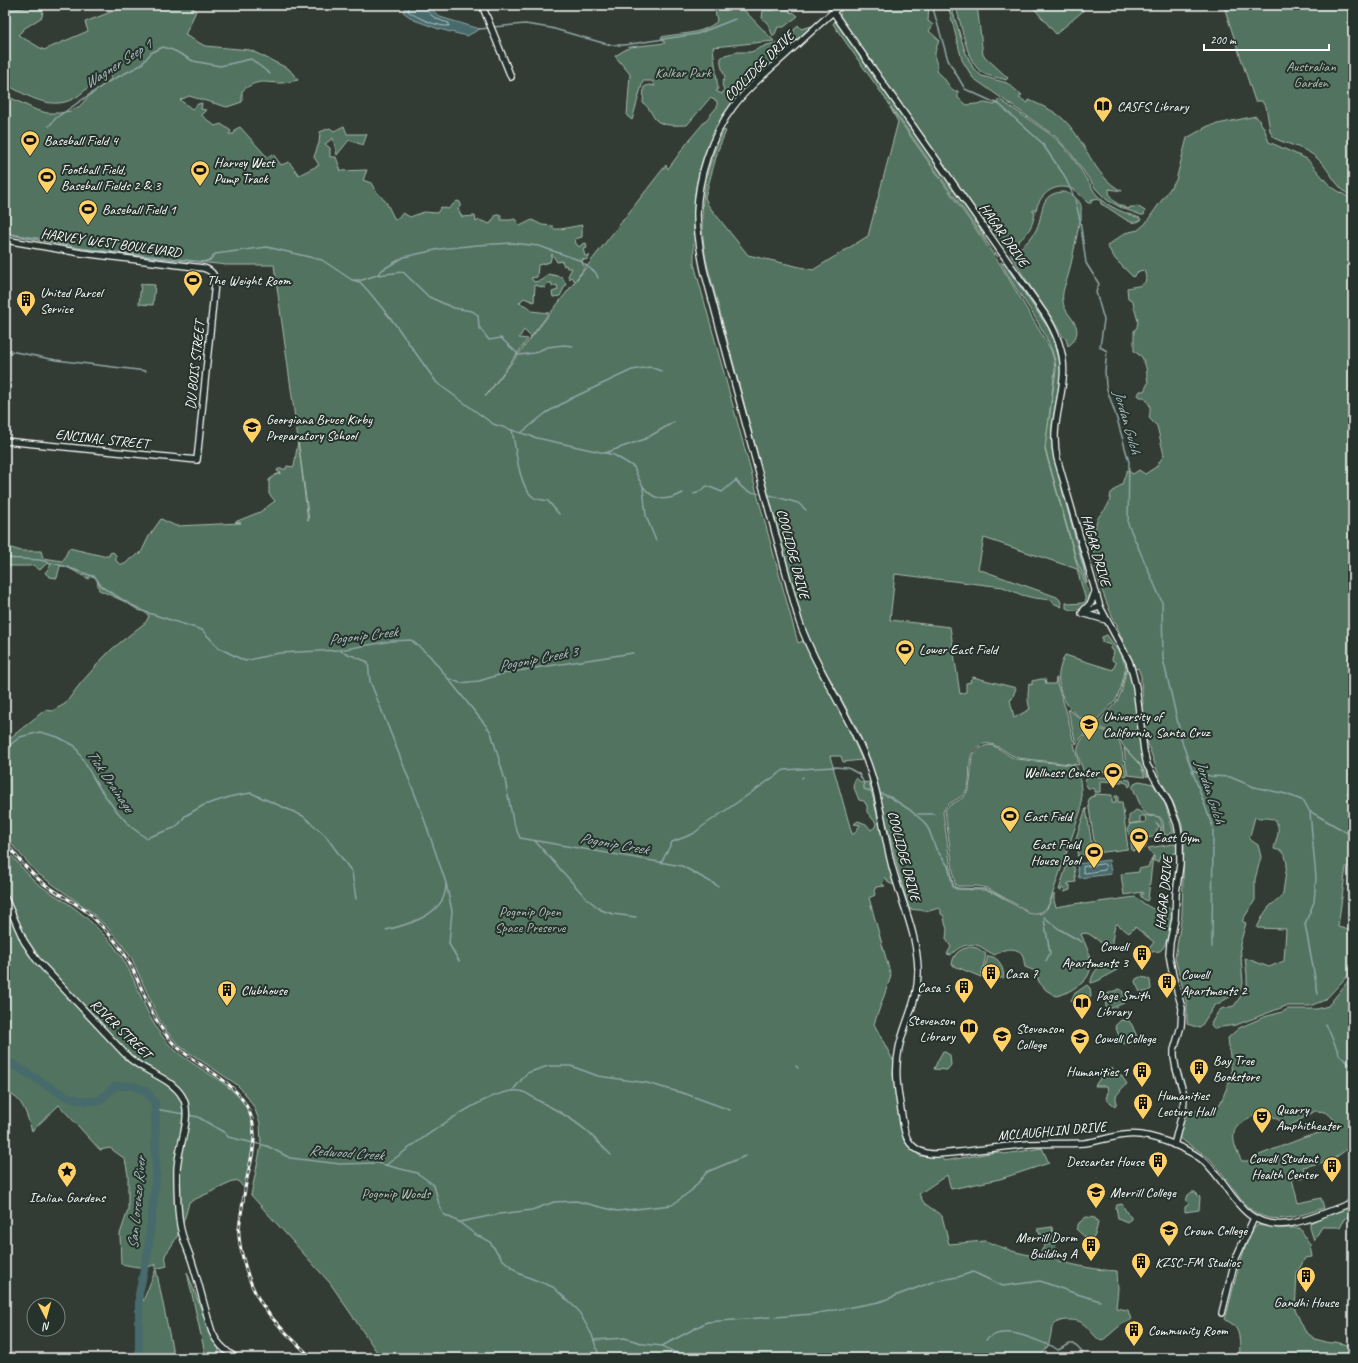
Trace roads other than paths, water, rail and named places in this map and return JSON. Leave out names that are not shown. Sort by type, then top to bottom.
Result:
[{"type":"street","points":[[482,5],[511,77]]},
{"type":"street","name":"COOLIDGE DRIVE","points":[[841,5],[771,67],[732,108],[717,134],[705,166],[697,212],[698,230],[704,270],[797,615],[804,635],[852,728],[866,759],[874,786],[893,869],[915,939],[918,959],[918,982],[911,1012],[899,1047],[896,1071],[904,1127],[907,1138],[911,1143]]},
{"type":"street","name":"HAGAR DRIVE","points":[[833,12],[1044,313],[1055,333],[1062,355],[1064,371],[1054,434],[1056,451],[1100,607],[1129,661],[1132,671],[1136,687],[1145,758],[1150,771],[1169,803],[1177,824],[1180,839],[1180,864],[1176,894],[1175,923],[1169,954],[1173,976],[1182,1008],[1181,1026],[1174,1050],[1174,1058],[1184,1099],[1183,1110],[1174,1145]]},
{"type":"street","name":"HARVEY WEST BOULEVARD","points":[[5,240],[81,253],[203,268],[209,269],[213,273]]},
{"type":"street","name":"DU BOIS STREET","points":[[197,460],[215,283],[213,273]]},
{"type":"street","name":"ENCINAL STREET","points":[[5,441],[197,460]]},
{"type":"street","points":[[1083,611],[1091,603],[1095,592]]},
{"type":"street","points":[[1083,611],[1100,607]]},
{"type":"street","points":[[1083,611],[1106,620]]},
{"type":"street","name":"RIVER STREET","points":[[5,898],[24,941],[36,959],[128,1057],[174,1088],[184,1101],[186,1119],[177,1160],[178,1206],[182,1233],[193,1263],[215,1339],[222,1348],[236,1358]]},
{"type":"street","name":"MCLAUGHLIN DRIVE","points":[[911,1143],[919,1151],[930,1154],[1029,1144],[1093,1142],[1133,1134],[1147,1136],[1191,1152],[1204,1162],[1244,1211],[1254,1218],[1273,1224],[1294,1223],[1353,1202]]},
{"type":"street","points":[[1222,1313],[1235,1260],[1254,1218]]},
{"type":"water","points":[[407,5],[427,5],[440,17],[480,29],[467,36],[439,29],[414,20],[403,12]]},
{"type":"water","name":"East Field House Pool","points":[[1109,860],[1111,874],[1079,878],[1077,864]]},
{"type":"waterway","points":[[5,11],[26,7],[27,5]]},
{"type":"waterway","points":[[397,5],[404,7]]},
{"type":"waterway","name":"Jordan Gulch","points":[[932,5],[948,60],[965,89],[1000,105],[1041,142],[1064,175],[1075,199],[1080,220],[1086,263],[1099,284],[1096,292],[1104,320],[1100,347],[1107,351],[1105,371],[1106,386],[1129,462],[1128,524],[1162,602],[1163,659],[1183,745],[1213,828],[1212,947]]},
{"type":"waterway","points":[[493,27],[525,24],[551,28],[610,45],[624,45],[697,34],[735,19]]},
{"type":"waterway","points":[[479,29],[490,28]]},
{"type":"waterway","name":"Wagner Seep 1","points":[[49,126],[56,118],[106,83],[141,65],[151,53],[163,47],[175,51],[193,61],[220,66],[251,59],[270,74]]},
{"type":"waterway","points":[[5,233],[47,240],[79,248],[203,262],[210,260],[215,254],[267,247],[322,260],[352,280],[360,282],[395,324],[437,383],[493,424],[537,438],[614,455],[634,467],[646,490],[650,494],[659,498],[675,496],[683,493]]},
{"type":"waterway","points":[[354,280],[362,280],[377,275],[382,270],[404,257],[440,249],[513,243],[539,246],[579,260],[596,273],[598,278]]},
{"type":"waterway","points":[[1008,269],[1048,327],[1054,340],[1058,356]]},
{"type":"waterway","points":[[377,275],[403,272],[429,297],[454,308],[472,311],[478,315],[479,327],[489,340],[501,338],[519,355],[534,353],[547,347],[564,345],[573,346]]},
{"type":"waterway","points":[[5,350],[56,360],[146,371]]},
{"type":"waterway","points":[[521,433],[546,413],[572,398],[632,370],[650,367],[661,371]]},
{"type":"waterway","points":[[605,453],[645,439],[674,422]]},
{"type":"waterway","points":[[512,430],[518,466],[528,492],[535,498],[548,501],[559,514]]},
{"type":"waterway","points":[[694,494],[707,486],[722,492],[736,480],[747,491],[762,494]]},
{"type":"waterway","points":[[643,487],[646,516],[656,541]]},
{"type":"waterway","points":[[1062,489],[1086,577]]},
{"type":"waterway","points":[[766,494],[798,503],[806,510]]},
{"type":"waterway","name":"Pogonip Creek","points":[[5,558],[40,560],[64,566],[95,577],[102,587],[139,610],[202,630],[219,648],[245,661],[279,653],[339,650],[392,641],[411,640],[430,656],[491,732],[505,780],[513,821],[520,838],[682,866],[718,886]]},
{"type":"waterway","points":[[341,651],[368,662],[370,681],[420,807],[446,883],[452,911],[449,944],[459,961]]},
{"type":"waterway","name":"Pogonip Creek 3","points":[[450,679],[460,683],[479,681],[502,674],[633,653]]},
{"type":"waterway","name":"Tick Drainage","points":[[5,749],[20,737],[40,732],[58,737],[75,746],[98,786],[114,808],[130,826],[146,838],[174,828],[185,816],[204,805],[233,796],[251,793],[303,816],[325,835],[352,872],[356,899]]},
{"type":"waterway","points":[[661,863],[672,842],[693,834],[784,770],[834,767],[848,768],[859,774],[864,783],[864,789],[870,791]]},
{"type":"waterway","points":[[1192,770],[1210,776],[1230,777],[1254,787],[1286,794],[1304,801],[1310,812],[1316,878],[1314,902],[1305,924],[1318,994]]},
{"type":"waterway","points":[[879,793],[890,797],[910,810],[924,822],[929,830],[936,849],[948,866],[953,887],[957,889],[986,890],[992,893]]},
{"type":"waterway","points":[[1311,812],[1353,836]]},
{"type":"waterway","points":[[918,814],[934,814]]},
{"type":"waterway","points":[[535,841],[586,898],[601,910],[613,914],[636,917]]},
{"type":"waterway","points":[[386,930],[411,923],[427,915],[440,903],[444,896],[446,884]]},
{"type":"waterway","points":[[1044,917],[1059,929],[1082,942]]},
{"type":"waterway","points":[[1044,919],[1050,953],[1046,961]]},
{"type":"waterway","points":[[1326,1024],[1340,1056],[1353,1067]]},
{"type":"waterway","name":"San Lorenzo River","points":[[5,1059],[65,1096],[84,1101],[99,1101],[115,1086],[134,1086],[146,1091],[155,1103],[156,1176],[148,1251],[139,1294],[139,1358]]},
{"type":"waterway","points":[[513,1090],[527,1073],[548,1066],[571,1066],[598,1076],[647,1083],[686,1094],[730,1110]]},
{"type":"waterway","points":[[386,1165],[451,1119],[471,1107],[506,1092],[520,1091],[528,1094],[572,1120],[590,1134],[611,1155]]},
{"type":"waterway","name":"Redwood Creek","points":[[155,1109],[184,1114]]},
{"type":"waterway","name":"Redwood Creek","points":[[188,1115],[198,1117],[225,1133],[228,1137],[267,1146],[290,1158],[340,1164],[377,1163],[417,1173],[434,1185],[443,1214],[459,1222],[476,1235],[489,1241],[502,1259],[520,1274],[553,1287],[578,1310],[592,1335],[600,1358]]},
{"type":"waterway","points":[[460,1222],[499,1214],[532,1210],[554,1202],[576,1201],[617,1211],[672,1205],[692,1190],[707,1172],[745,1156]]},
{"type":"waterway","points":[[775,1317],[813,1314],[879,1302],[935,1281],[958,1277],[973,1272],[1003,1286],[1040,1281],[1100,1301]]},
{"type":"waterway","points":[[662,1346],[707,1322],[771,1317]]},
{"type":"waterway","points":[[986,1340],[993,1335],[1001,1333],[1019,1334],[1052,1346],[1058,1350],[1070,1344],[1074,1344],[1082,1352]]},
{"type":"waterway","points":[[594,1340],[625,1338],[644,1344],[662,1346],[686,1358]]},
{"type":"railway","points":[[5,840],[22,863],[37,878],[48,887],[86,911],[115,941],[131,966],[156,1019],[173,1043],[183,1052],[218,1076],[239,1094],[252,1119],[254,1134],[253,1149],[239,1229],[239,1241],[243,1258],[249,1278],[262,1305],[279,1326],[312,1358]]},
{"type":"place","name":"CASFS Library","points":[[1103,123]]},
{"type":"place","name":"Baseball Field 4","points":[[30,157]]},
{"type":"place","name":"Harvey West Pump Track","points":[[200,187]]},
{"type":"place","name":"Football Field, Baseball Fields 2 & 3","points":[[47,194]]},
{"type":"place","name":"Baseball Field 1","points":[[88,226]]},
{"type":"place","name":"The Weight Room","points":[[193,297]]},
{"type":"place","name":"United Parcel Service","points":[[26,317]]},
{"type":"place","name":"Georgiana Bruce Kirby Preparatory School","points":[[252,444]]},
{"type":"place","name":"Lower East Field","points":[[905,666]]},
{"type":"place","name":"University of California, Santa Cruz","points":[[1089,741]]},
{"type":"place","name":"Wellness Center","points":[[1113,789]]},
{"type":"place","name":"East Field","points":[[1010,833]]},
{"type":"place","name":"East Gym","points":[[1139,854]]},
{"type":"place","name":"East Field House Pool","points":[[1094,869]]},
{"type":"place","name":"Cowell Apartments 3","points":[[1142,971]]},
{"type":"place","name":"Casa 7","points":[[991,990]]},
{"type":"place","name":"Cowell Apartments 2","points":[[1167,999]]},
{"type":"place","name":"Casa 5","points":[[964,1004]]},
{"type":"place","name":"Clubhouse","points":[[227,1007]]},
{"type":"place","name":"Page Smith Library","points":[[1082,1020]]},
{"type":"place","name":"Stevenson Library","points":[[969,1045]]},
{"type":"place","name":"Stevenson College","points":[[1002,1053]]},
{"type":"place","name":"Cowell College","points":[[1080,1055]]},
{"type":"place","name":"Bay Tree Bookstore","points":[[1199,1085]]},
{"type":"place","name":"Humanities 1","points":[[1142,1088]]},
{"type":"place","name":"Humanities Lecture Hall","points":[[1143,1120]]},
{"type":"place","name":"Quarry Amphitheater","points":[[1262,1134]]},
{"type":"place","name":"Descartes House","points":[[1158,1178]]},
{"type":"place","name":"Cowell Student Health Center","points":[[1332,1183]]},
{"type":"place","name":"Italian Gardens","points":[[67,1188]]},
{"type":"place","name":"Merrill College","points":[[1096,1209]]},
{"type":"place","name":"Crown College","points":[[1169,1247]]},
{"type":"place","name":"Merrill Dorm Building A","points":[[1091,1262]]},
{"type":"place","name":"KZSC-FM Studios","points":[[1141,1279]]},
{"type":"place","name":"Gandhi House","points":[[1306,1293]]},
{"type":"place","name":"Community Room","points":[[1134,1347]]},
{"type":"park label","name":"Kalkar Park","points":[[683,72]]},
{"type":"park label","name":"Australian Garden","points":[[1311,74]]},
{"type":"park label","name":"Pogonip Open Space Preserve","points":[[530,920]]},
{"type":"park label","name":"Pogonip Woods","points":[[396,1193]]}]
